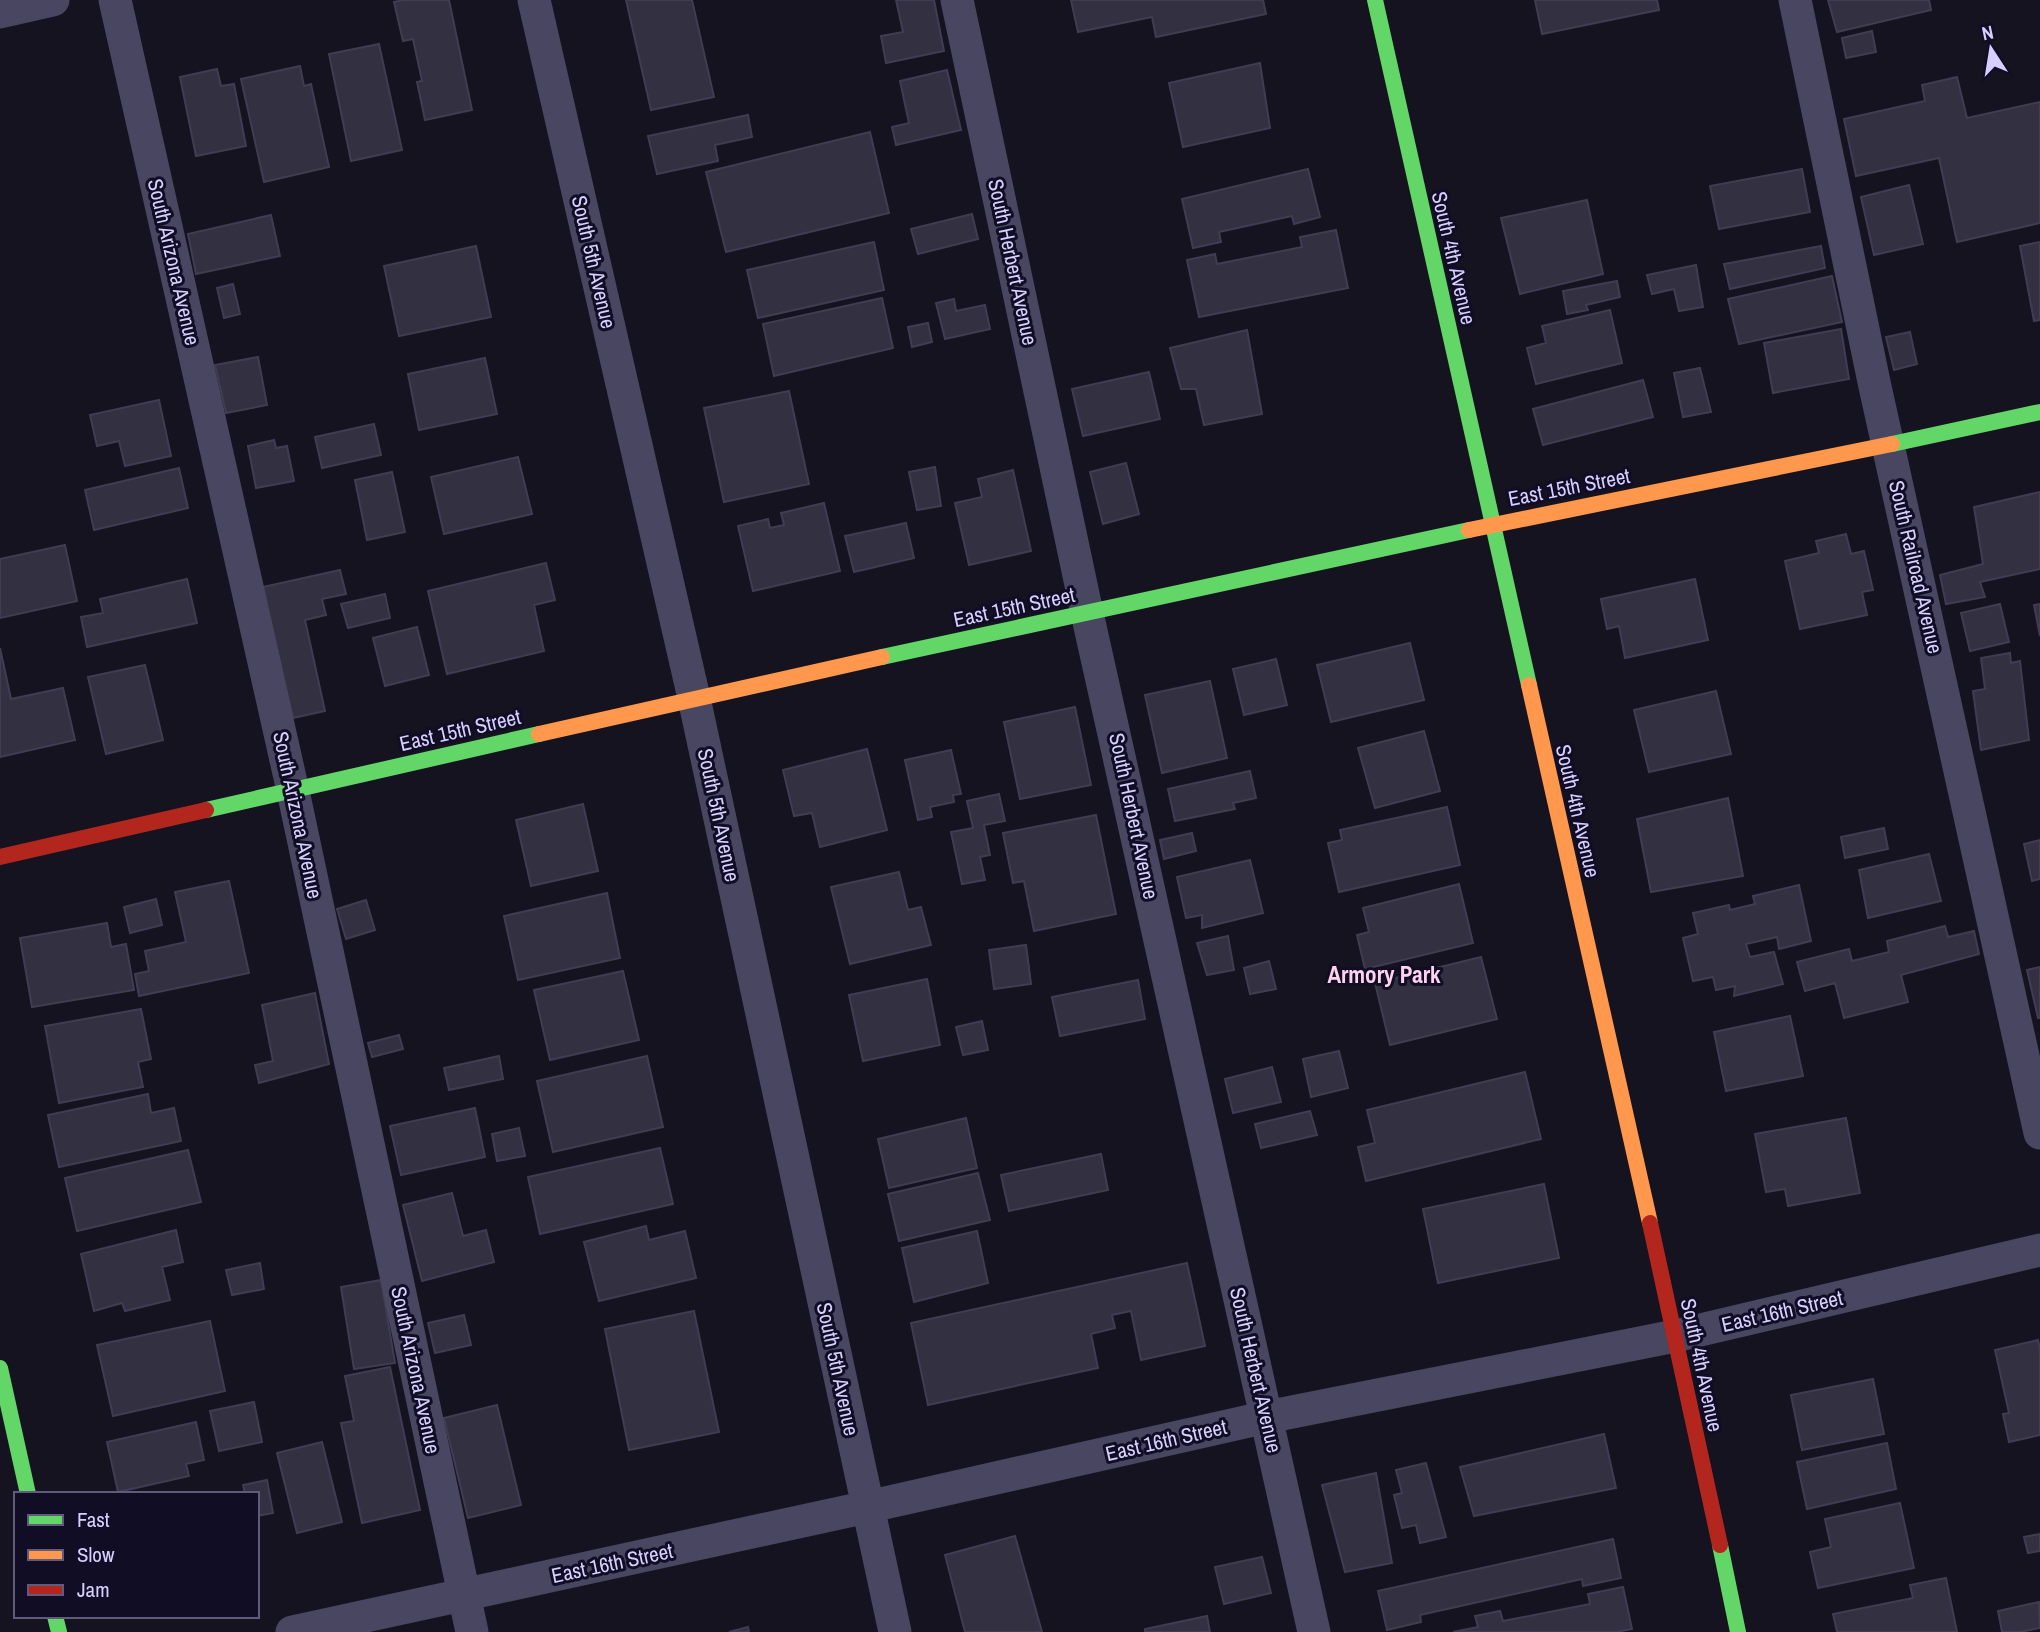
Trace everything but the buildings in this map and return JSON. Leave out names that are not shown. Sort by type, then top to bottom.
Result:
[{"type":"street","points":[[0,12],[53,0]]},
{"type":"street","name":"South Arizona Avenue","points":[[115,0],[293,791],[472,1632]]},
{"type":"street","name":"South 5th Avenue","points":[[534,0],[694,698],[895,1632]]},
{"type":"street","name":"South Herbert Avenue","points":[[957,0],[1087,613],[1314,1632]]},
{"type":"street","name":"South 4th Avenue","points":[[1375,0],[1675,1336],[1738,1632]]},
{"type":"street","name":"South Railroad Avenue","points":[[1795,0],[1888,445],[2040,1133]]},
{"type":"street","name":"East 15th Street","points":[[0,857],[694,698],[1492,524],[2040,412]]},
{"type":"street","name":"East 16th Street","points":[[292,1632],[1267,1417],[1675,1336],[2040,1250]]},
{"type":"street","points":[[0,1367],[28,1492]]},
{"type":"traffic: fast","points":[[1375,0],[1529,685]]},
{"type":"traffic: fast","points":[[1892,444],[2040,412]]},
{"type":"traffic: fast","points":[[882,657],[1469,530]]},
{"type":"traffic: fast","points":[[206,810],[539,734]]},
{"type":"traffic: fast","points":[[0,1368],[28,1492]]},
{"type":"traffic: fast","points":[[1720,1545],[1738,1632]]},
{"type":"traffic: fast","points":[[56,1618],[59,1632]]},
{"type":"traffic: slow","points":[[1469,530],[1892,444]]},
{"type":"traffic: slow","points":[[539,734],[882,657]]},
{"type":"traffic: slow","points":[[1529,685],[1650,1223]]},
{"type":"traffic: jam","points":[[0,857],[206,810]]},
{"type":"traffic: jam","points":[[1650,1223],[1720,1545]]},
{"type":"district","name":"Armory Park","points":[[1384,974]]}]
